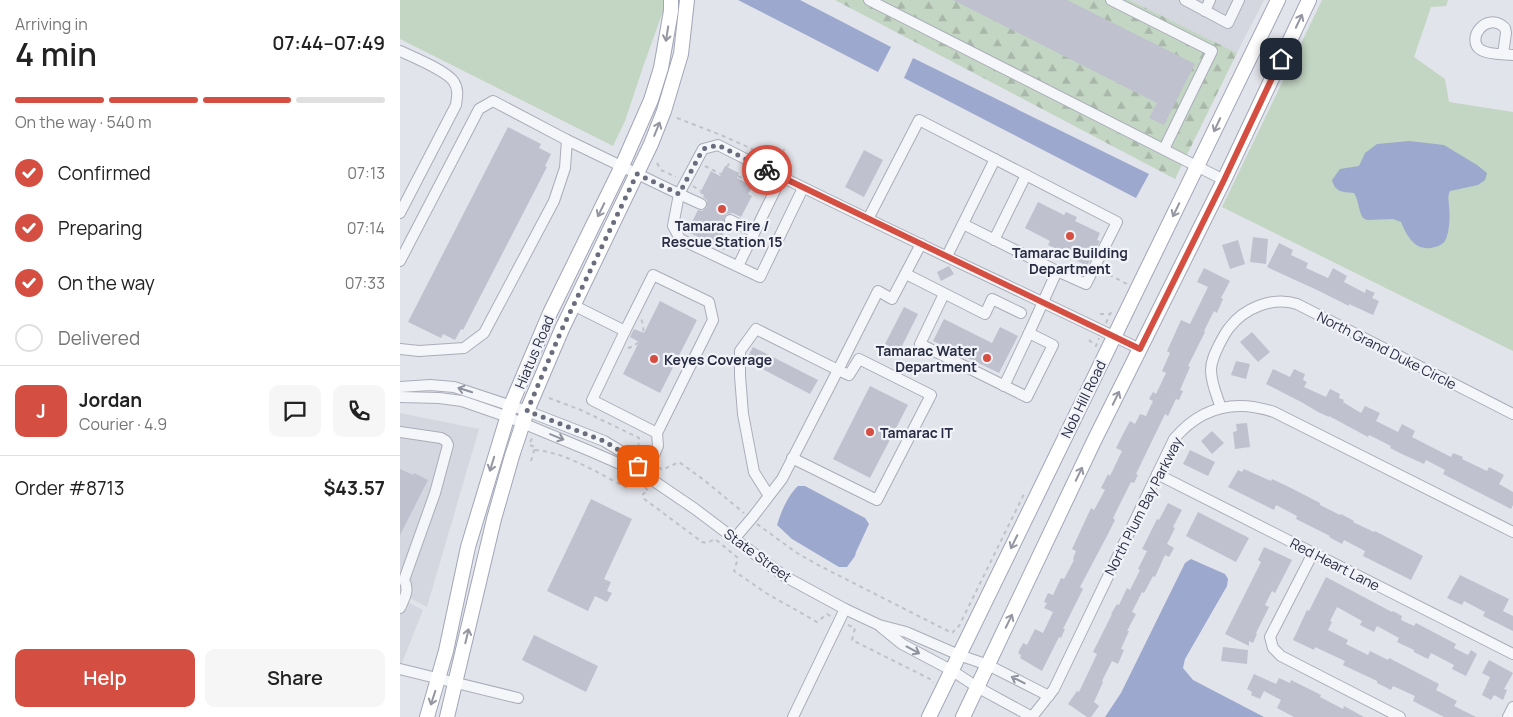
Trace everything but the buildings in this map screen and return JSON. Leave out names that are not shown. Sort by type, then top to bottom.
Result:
[{"type":"main road","name":"Hiatus Road","points":[[427,717],[439,679],[468,547],[509,411],[550,314],[622,166],[651,100],[661,68],[671,12],[671,0]]},
{"type":"main road","name":"Hiatus Road","points":[[447,717],[494,519],[562,329],[651,144],[673,84],[681,54],[687,0]]},
{"type":"main road","name":"Nob Hill Road","points":[[929,717],[1108,334],[1198,166],[1278,0]]},
{"type":"main road","name":"Nob Hill Road","points":[[963,717],[1140,349],[1224,180],[1309,0]]},
{"type":"street","points":[[868,0],[1224,180]]},
{"type":"street","points":[[1111,0],[1212,51],[1164,149]]},
{"type":"street","points":[[1185,0],[1228,23],[1240,0]]},
{"type":"street","points":[[1205,11],[1210,0]]},
{"type":"street","points":[[400,51],[445,74],[454,82],[458,94],[456,105],[400,213]]},
{"type":"street","points":[[400,261],[479,109],[493,101],[567,140],[701,204]]},
{"type":"street","points":[[868,219],[919,120],[1118,222],[1086,284],[963,224]]},
{"type":"street","points":[[400,349],[419,351],[464,348],[484,333],[554,201],[565,168],[567,140]]},
{"type":"street","points":[[803,188],[760,277],[680,239],[674,226],[679,194],[703,149],[718,145],[781,178],[803,188],[947,256],[1140,349]]},
{"type":"street","points":[[947,256],[995,159]]},
{"type":"street","points":[[994,240],[1026,175]]},
{"type":"street","points":[[738,266],[781,178]]},
{"type":"street","points":[[730,220],[754,232]]},
{"type":"street","points":[[734,539],[782,479],[878,291],[892,299],[921,244]]},
{"type":"street","points":[[1004,386],[1057,271]]},
{"type":"street","points":[[906,274],[985,314],[992,299],[1021,313]]},
{"type":"street","points":[[642,479],[658,446],[657,433],[713,320],[709,302],[653,276],[592,400],[657,433]]},
{"type":"street","points":[[944,294],[920,344],[1027,397],[1052,344],[1029,333]]},
{"type":"street","name":"North Grand Duke Circle","points":[[1221,408],[1213,386],[1211,373],[1212,363],[1228,329],[1246,312],[1258,305],[1289,301],[1513,414]]},
{"type":"street","points":[[573,305],[625,331]]},
{"type":"street","points":[[768,496],[754,472],[743,414],[740,351],[756,329],[849,376],[859,358],[931,395],[877,500],[792,458]]},
{"type":"street","points":[[400,387],[430,385],[454,387],[529,421]]},
{"type":"street","points":[[400,397],[439,398],[509,411]]},
{"type":"street","name":"North Plum Bay Parkway","points":[[1032,717],[1054,689],[1174,439],[1182,429],[1194,420],[1221,408],[1253,406],[1274,412],[1513,532]]},
{"type":"street","name":"State Street","points":[[529,421],[604,441],[632,458],[642,479]]},
{"type":"street","name":"State Street","points":[[529,421],[590,451],[695,509],[784,576],[845,609],[878,625],[906,632],[959,655],[988,665],[1049,696]]},
{"type":"street","points":[[400,432],[441,438],[446,441],[448,446],[435,493],[402,579],[407,590],[400,608]]},
{"type":"street","name":"Red Heart Lane","points":[[1157,474],[1513,654]]},
{"type":"street","points":[[1313,553],[1270,638],[1273,648],[1281,656],[1400,717]]},
{"type":"street","points":[[793,717],[845,609]]},
{"type":"street","name":"State Street","points":[[878,625],[902,644],[1032,717]]},
{"type":"street","points":[[400,669],[518,698]]},
{"type":"street","points":[[1508,717],[1513,707]]},
{"type":"path","points":[[677,118],[772,158],[778,159],[783,156],[784,149]]},
{"type":"path","points":[[697,161],[721,174]]},
{"type":"path","points":[[1094,267],[1127,284],[1123,292]]},
{"type":"path","points":[[1089,340],[1096,347],[1108,334],[1110,314],[1114,309]]},
{"type":"path","points":[[1100,314],[1110,314]]},
{"type":"path","points":[[549,398],[581,410],[639,438],[638,454],[651,460],[662,470],[679,462],[751,519],[797,552],[818,565],[952,633],[959,626],[1014,511],[1028,487]]},
{"type":"path","points":[[529,421],[529,445],[535,447],[531,461]]},
{"type":"path","points":[[534,450],[551,453],[569,460],[627,488],[628,480],[631,479]]},
{"type":"path","points":[[642,479],[648,491],[642,494],[643,498],[702,542],[707,543],[715,539],[738,558],[734,571],[766,593],[817,622],[827,614],[855,628],[852,640],[932,680],[934,684]]},
{"type":"shaded area","points":[[1130,0],[1264,0],[1237,53]]},
{"type":"shaded area","points":[[400,413],[479,429],[427,607],[400,593]]},
{"type":"shaded area","points":[[400,598],[423,610],[400,668]]},
{"type":"green space","points":[[400,0],[667,0],[625,121],[613,146],[400,39]]},
{"type":"green space","points":[[835,0],[1130,0],[1237,53],[1175,179]]},
{"type":"green space","points":[[1322,0],[1448,0],[1446,6],[1431,7],[1414,57],[1445,79],[1449,102],[1513,112],[1513,351],[1222,207]]},
{"type":"water","points":[[738,0],[800,0],[891,47],[878,72]]},
{"type":"water","points":[[913,58],[1149,174],[1136,198],[904,78]]},
{"type":"water","points":[[1409,141],[1444,145],[1487,173],[1485,180],[1478,185],[1450,191],[1448,197],[1450,214],[1447,237],[1442,244],[1431,248],[1420,247],[1412,241],[1401,222],[1393,219],[1367,220],[1363,218],[1354,193],[1340,191],[1335,187],[1332,180],[1340,169],[1359,166],[1365,153],[1377,144]]},
{"type":"water","points":[[798,486],[805,486],[865,518],[869,524],[855,556],[847,567],[839,567],[792,539],[777,525],[785,504]]},
{"type":"water","points":[[1191,559],[1225,574],[1228,579],[1227,586],[1185,659],[1183,668],[1193,680],[1264,717],[1105,717],[1121,693],[1185,563]]},
{"type":"way so far","points":[[638,466],[632,458],[604,441],[527,411],[562,329],[637,174],[679,194],[703,149],[718,145],[767,170]]},
{"type":"place","name":"Tamarac Fire / Rescue Station 15","points":[[722,209]]},
{"type":"place","name":"Tamarac Building Department","points":[[1070,236]]},
{"type":"place","name":"Tamarac Water Department","points":[[987,358]]},
{"type":"place","name":"Keyes Coverage","points":[[654,359]]},
{"type":"place","name":"Tamarac IT","points":[[870,432]]},
{"type":"route","points":[[767,170],[1140,349],[1224,180],[1281,59]]}]
